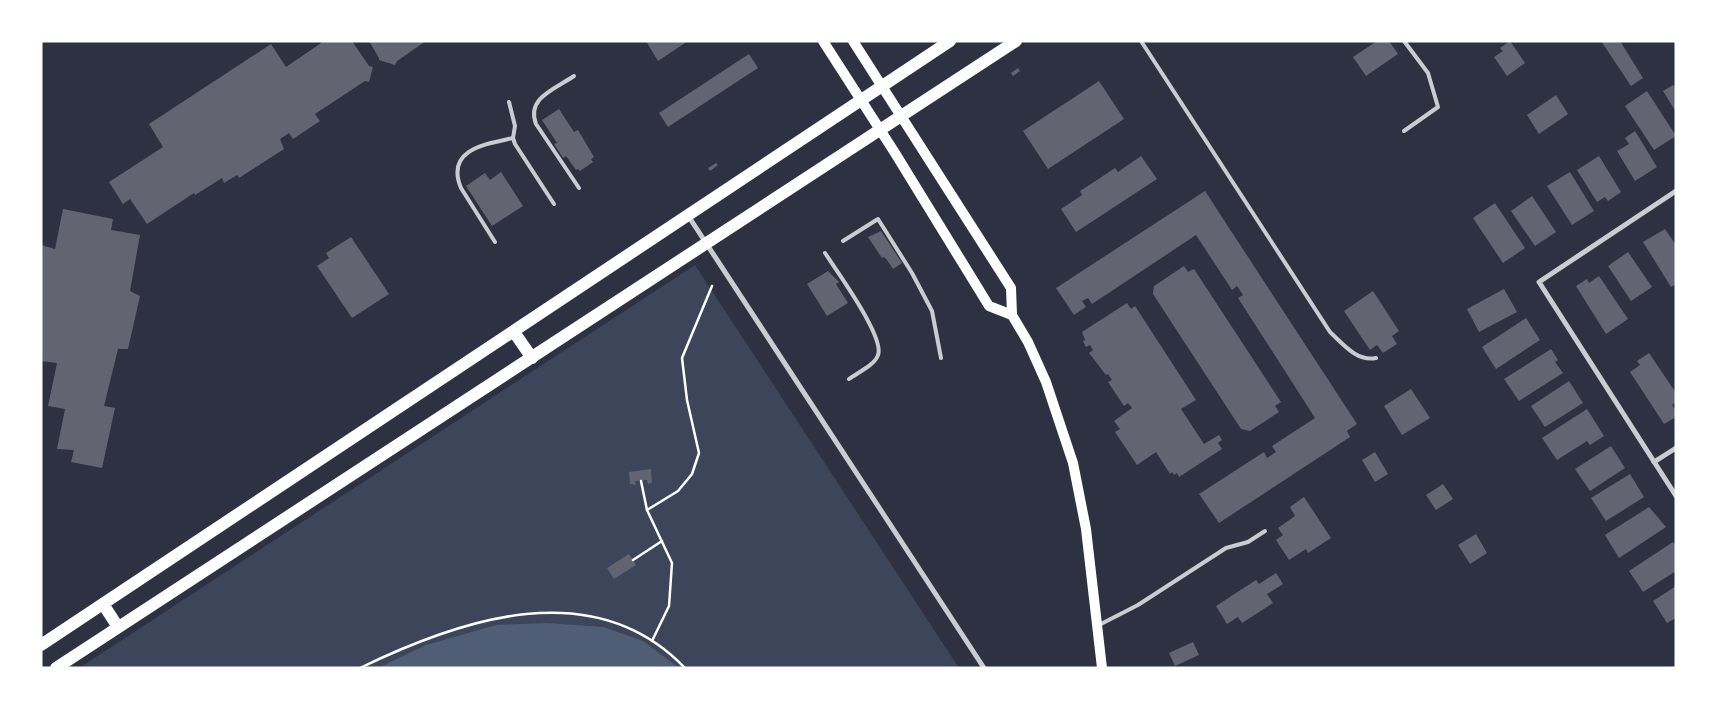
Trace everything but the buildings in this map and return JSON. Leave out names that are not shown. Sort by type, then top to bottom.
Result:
[{"type":"main road","points":[[823,41],[989,306],[1012,315]]},
{"type":"main road","points":[[853,41],[1011,288],[1012,315],[1028,342],[1046,382],[1073,463],[1086,529],[1102,668]]},
{"type":"main road","points":[[41,644],[950,41]]},
{"type":"main road","points":[[56,668],[1016,41]]},
{"type":"main road","points":[[514,332],[532,358]]},
{"type":"main road","points":[[103,604],[118,627]]},
{"type":"street","points":[[1676,191],[1540,282],[1676,496]]},
{"type":"street","points":[[687,214],[984,668]]},
{"type":"street","points":[[1654,462],[1676,448]]},
{"type":"lane","points":[[1141,41],[1330,332],[1348,349],[1367,360],[1376,358]]},
{"type":"lane","points":[[1404,41],[1428,73],[1438,106],[1404,130]]},
{"type":"lane","points":[[574,76],[538,100],[534,106],[533,115],[536,124],[579,188]]},
{"type":"lane","points":[[509,102],[515,126],[513,138],[518,150],[554,204]]},
{"type":"lane","points":[[495,242],[458,182],[459,162],[464,154],[477,148],[513,138]]},
{"type":"lane","points":[[843,241],[878,219],[912,273],[932,311],[941,358]]},
{"type":"lane","points":[[825,253],[867,317],[879,347],[874,361],[849,379]]},
{"type":"lane","points":[[1097,626],[1138,605],[1226,548],[1248,542],[1265,531]]},
{"type":"path","points":[[647,510],[678,491],[692,474],[699,453],[687,400],[682,358],[712,286]]},
{"type":"path","points":[[641,481],[647,510],[672,563],[673,579],[669,606],[652,641]]},
{"type":"path","points":[[633,560],[662,541]]},
{"type":"path","points":[[360,668],[431,637],[510,615],[567,612],[596,616],[619,624],[652,641],[674,656],[685,668]]},
{"type":"shaded area","points":[[695,265],[959,668],[79,668]]},
{"type":"shaded area","points":[[547,623],[603,627],[643,641],[679,668],[378,668],[426,645],[496,625]]}]
